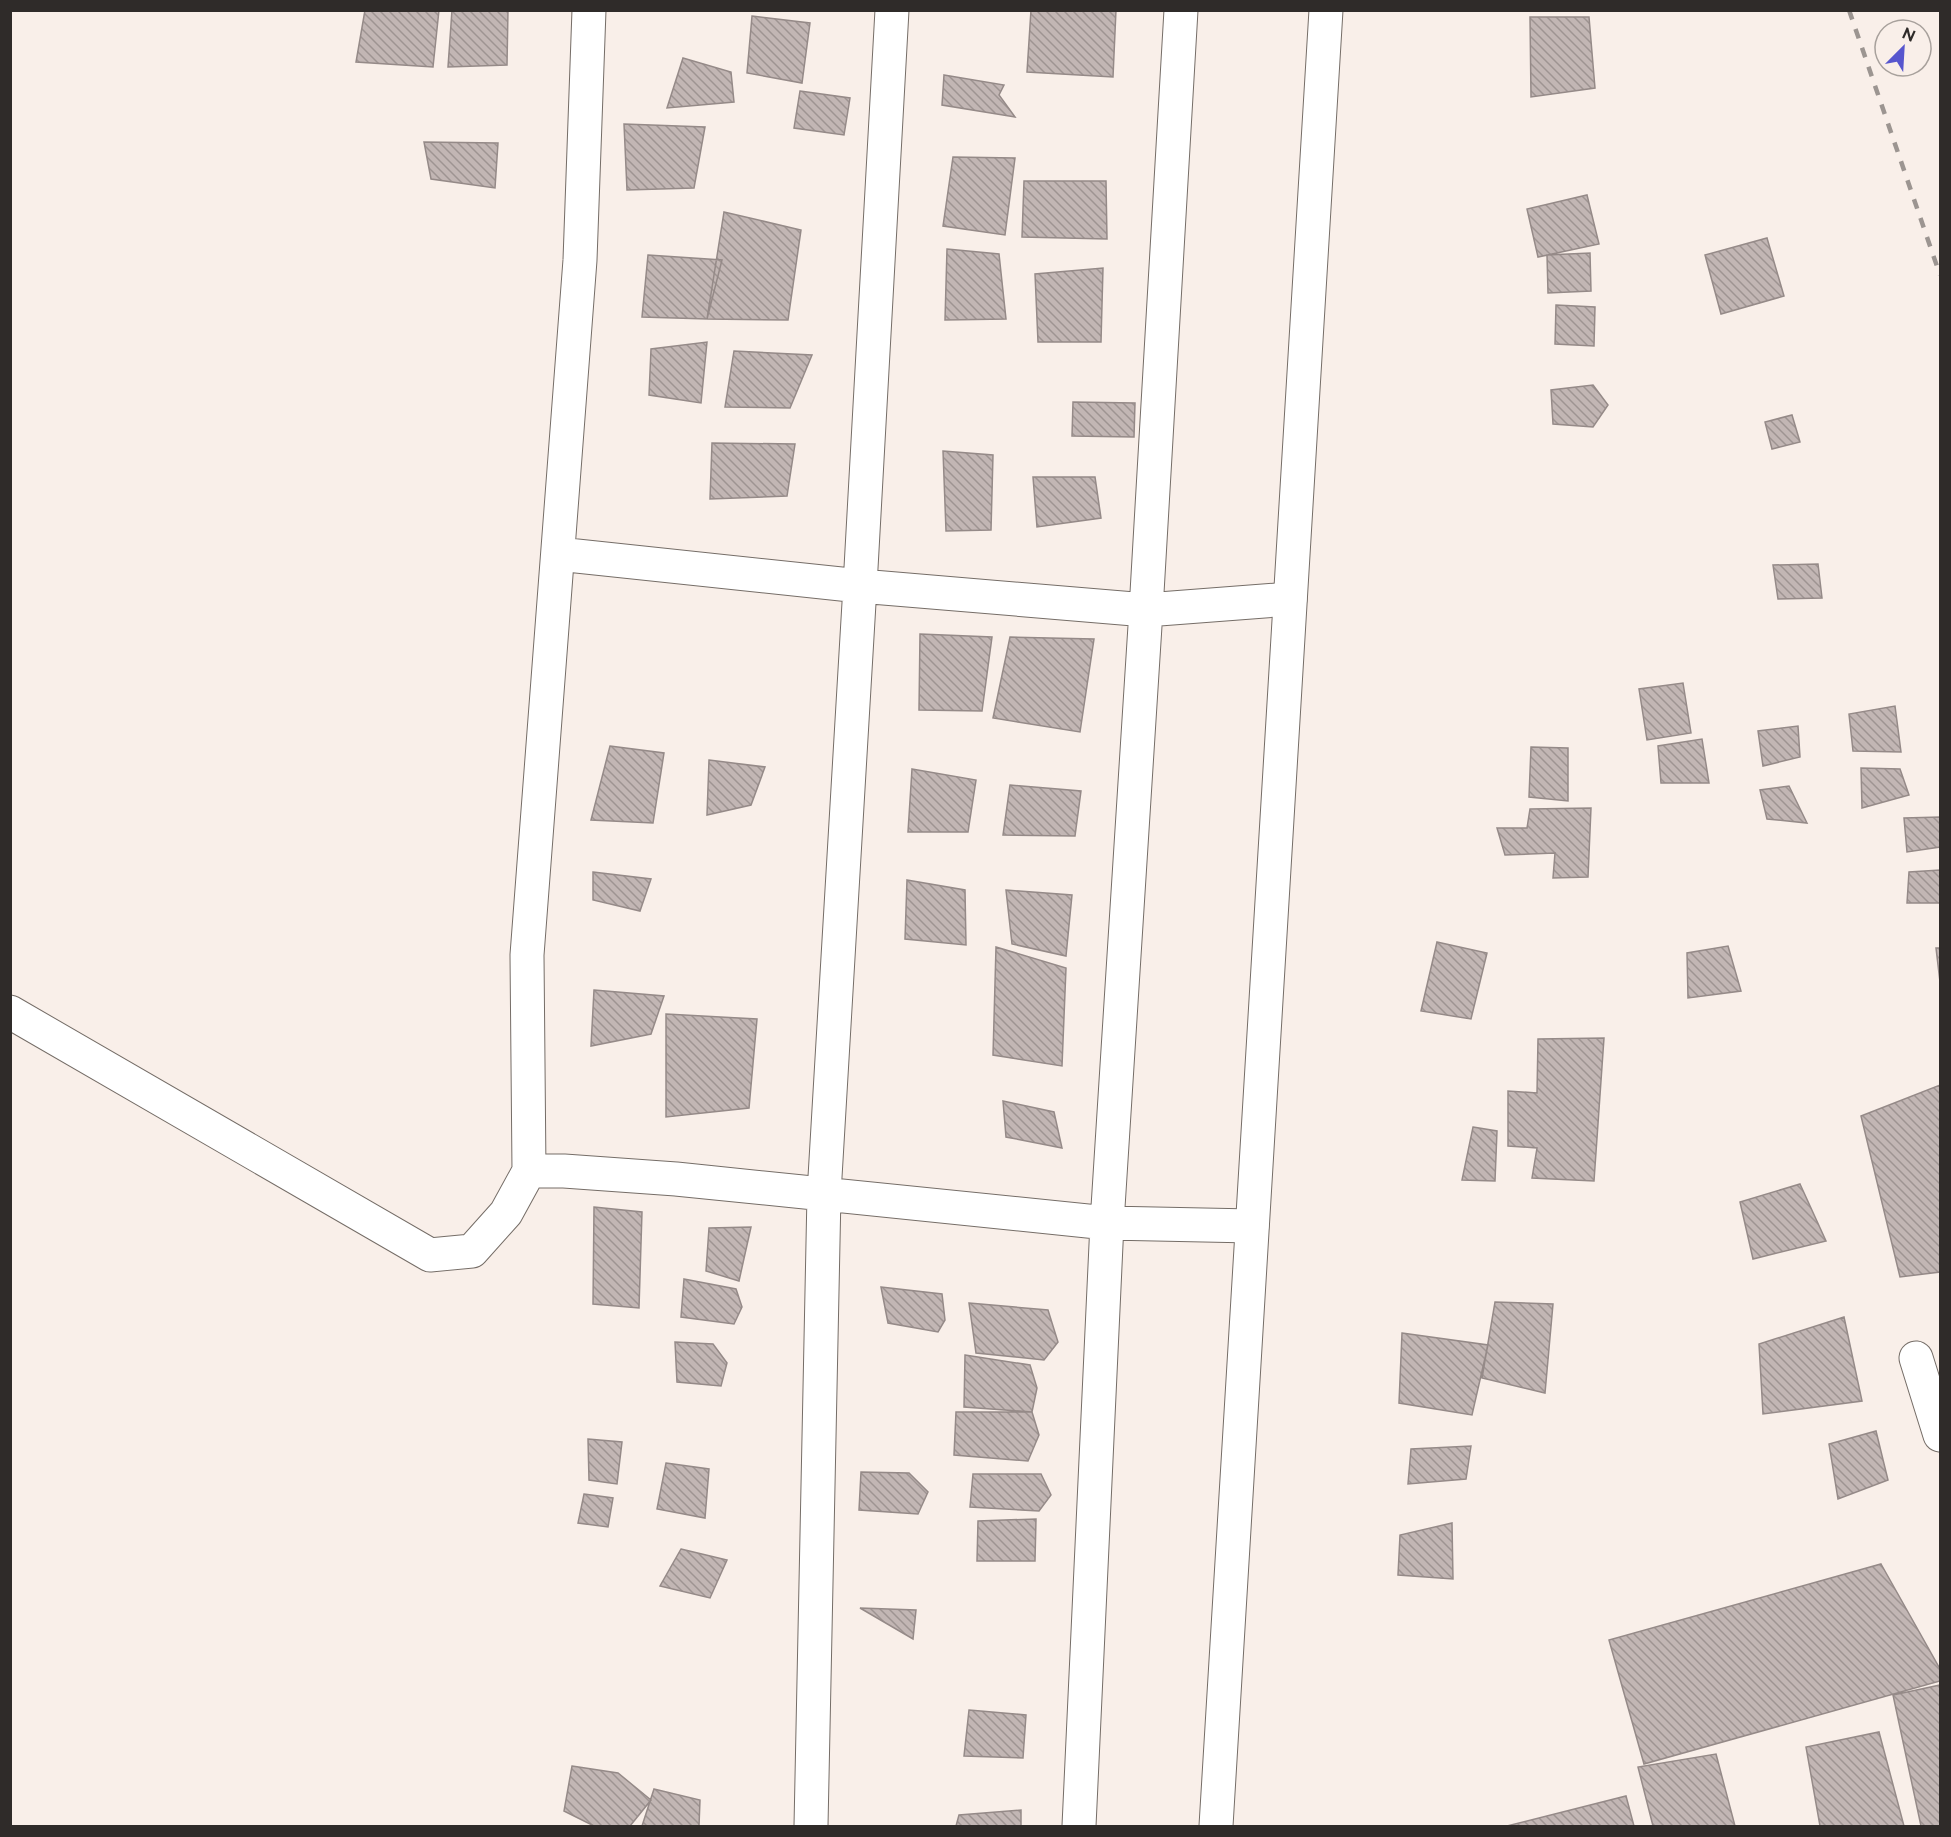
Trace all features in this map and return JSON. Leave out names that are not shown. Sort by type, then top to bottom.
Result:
[{"type":"street","points":[[10,1012],[430,1256],[472,1251],[507,1213],[529,1171],[527,956],[580,260],[589,10]]},
{"type":"street","points":[[811,1827],[824,1194],[891,10]]},
{"type":"street","points":[[1079,1827],[1107,1223],[1181,10]]},
{"type":"street","points":[[1216,1827],[1326,10]]},
{"type":"street","points":[[558,554],[860,586],[1146,610],[1290,599]]},
{"type":"street","points":[[529,1171],[564,1171],[676,1179],[1107,1223],[1252,1226]]},
{"type":"street","points":[[1916,1358],[1941,1435]]},
{"type":"building","points":[[365,10],[439,10],[433,67],[356,62]]},
{"type":"building","points":[[452,10],[508,10],[507,65],[448,67]]},
{"type":"building","points":[[1031,10],[1116,10],[1113,77],[1027,72]]},
{"type":"building","points":[[752,16],[810,23],[802,83],[747,73]]},
{"type":"building","points":[[1530,17],[1589,17],[1595,88],[1531,97]]},
{"type":"building","points":[[683,58],[731,72],[734,102],[667,108]]},
{"type":"building","points":[[944,75],[1004,85],[999,95],[1015,117],[942,105]]},
{"type":"building","points":[[800,91],[850,98],[844,135],[794,128]]},
{"type":"building","points":[[624,124],[705,127],[694,188],[627,190]]},
{"type":"building","points":[[424,142],[498,143],[495,188],[431,179]]},
{"type":"building","points":[[953,157],[1015,158],[1005,235],[943,226]]},
{"type":"building","points":[[1024,181],[1106,181],[1107,239],[1022,237]]},
{"type":"building","points":[[1587,195],[1599,244],[1538,257],[1527,209]]},
{"type":"building","points":[[724,212],[801,230],[788,320],[707,319]]},
{"type":"building","points":[[1767,238],[1784,296],[1721,314],[1705,255]]},
{"type":"building","points":[[947,249],[999,254],[1006,319],[945,320]]},
{"type":"building","points":[[1590,253],[1591,291],[1548,293],[1547,255]]},
{"type":"building","points":[[648,255],[722,260],[707,319],[642,317]]},
{"type":"building","points":[[1103,268],[1101,342],[1038,342],[1035,274]]},
{"type":"building","points":[[1556,305],[1595,307],[1594,346],[1555,344]]},
{"type":"building","points":[[707,342],[701,403],[649,395],[651,349]]},
{"type":"building","points":[[734,351],[812,355],[790,408],[725,407]]},
{"type":"building","points":[[1593,385],[1608,405],[1593,427],[1553,424],[1551,390]]},
{"type":"building","points":[[1073,402],[1135,403],[1134,437],[1072,436]]},
{"type":"building","points":[[1792,415],[1800,442],[1772,449],[1765,422]]},
{"type":"building","points":[[712,443],[795,444],[787,496],[710,499]]},
{"type":"building","points":[[943,451],[993,455],[991,530],[946,531]]},
{"type":"building","points":[[1033,477],[1095,477],[1101,518],[1037,527]]},
{"type":"building","points":[[1818,564],[1822,598],[1778,599],[1773,565]]},
{"type":"building","points":[[920,634],[992,637],[982,711],[919,710]]},
{"type":"building","points":[[1010,637],[1094,639],[1080,732],[993,718]]},
{"type":"building","points":[[1683,683],[1691,733],[1647,740],[1639,689]]},
{"type":"building","points":[[1895,706],[1901,752],[1853,751],[1849,714]]},
{"type":"building","points":[[1798,726],[1800,757],[1763,766],[1758,731]]},
{"type":"building","points":[[1702,739],[1709,783],[1661,783],[1658,746]]},
{"type":"building","points":[[610,746],[664,753],[653,823],[591,820]]},
{"type":"building","points":[[1531,747],[1568,748],[1568,801],[1529,797]]},
{"type":"building","points":[[709,760],[765,767],[751,805],[707,815]]},
{"type":"building","points":[[1861,768],[1900,769],[1909,795],[1862,808]]},
{"type":"building","points":[[912,769],[976,780],[968,832],[908,832]]},
{"type":"building","points":[[1010,785],[1081,791],[1075,836],[1003,835]]},
{"type":"building","points":[[1789,786],[1807,823],[1767,819],[1760,790]]},
{"type":"building","points":[[1591,808],[1588,877],[1553,878],[1555,853],[1505,855],[1497,828],[1527,828],[1530,809]]},
{"type":"building","points":[[1940,817],[1940,847],[1907,852],[1904,818]]},
{"type":"building","points":[[1940,870],[1940,903],[1907,903],[1909,872]]},
{"type":"building","points":[[593,872],[651,879],[640,911],[593,900]]},
{"type":"building","points":[[907,880],[965,890],[966,945],[905,939]]},
{"type":"building","points":[[1006,890],[1072,895],[1066,956],[1012,944]]},
{"type":"building","points":[[1437,942],[1487,953],[1471,1019],[1421,1011]]},
{"type":"building","points":[[1728,946],[1741,991],[1688,998],[1687,953]]},
{"type":"building","points":[[996,947],[1066,968],[1062,1066],[993,1055]]},
{"type":"building","points":[[1936,948],[1940,948],[1940,982]]},
{"type":"building","points":[[594,990],[664,996],[651,1034],[591,1046]]},
{"type":"building","points":[[666,1014],[757,1019],[749,1108],[666,1117]]},
{"type":"building","points":[[1604,1038],[1594,1181],[1532,1178],[1537,1148],[1508,1146],[1508,1091],[1537,1093],[1538,1039]]},
{"type":"building","points":[[1940,1085],[1940,1272],[1900,1277],[1861,1116]]},
{"type":"building","points":[[1003,1101],[1054,1112],[1062,1148],[1006,1137]]},
{"type":"building","points":[[1473,1127],[1497,1131],[1495,1181],[1462,1180]]},
{"type":"building","points":[[1800,1184],[1826,1241],[1753,1259],[1740,1202]]},
{"type":"building","points":[[594,1207],[642,1212],[639,1308],[593,1304]]},
{"type":"building","points":[[751,1227],[739,1281],[706,1271],[709,1228]]},
{"type":"building","points":[[684,1279],[736,1289],[742,1307],[734,1324],[681,1317]]},
{"type":"building","points":[[881,1287],[942,1294],[945,1320],[938,1332],[888,1323]]},
{"type":"building","points":[[1495,1302],[1553,1304],[1545,1393],[1482,1378]]},
{"type":"building","points":[[969,1303],[1048,1310],[1058,1342],[1044,1360],[976,1353]]},
{"type":"building","points":[[1844,1317],[1862,1401],[1763,1414],[1759,1344]]},
{"type":"building","points":[[1402,1333],[1488,1345],[1472,1415],[1399,1403]]},
{"type":"building","points":[[675,1342],[713,1344],[727,1363],[721,1386],[677,1382]]},
{"type":"building","points":[[965,1355],[1030,1365],[1037,1388],[1032,1412],[964,1407]]},
{"type":"building","points":[[956,1412],[1032,1412],[1039,1435],[1028,1461],[954,1455]]},
{"type":"building","points":[[1876,1431],[1888,1480],[1838,1499],[1829,1444]]},
{"type":"building","points":[[588,1439],[622,1442],[617,1484],[589,1480]]},
{"type":"building","points":[[1471,1446],[1466,1479],[1408,1484],[1411,1449]]},
{"type":"building","points":[[666,1463],[709,1469],[705,1518],[657,1509]]},
{"type":"building","points":[[861,1472],[909,1473],[928,1492],[918,1514],[859,1510]]},
{"type":"building","points":[[973,1474],[1041,1474],[1051,1495],[1039,1511],[970,1507]]},
{"type":"building","points":[[584,1494],[613,1498],[608,1527],[578,1523]]},
{"type":"building","points":[[1036,1519],[1035,1561],[977,1561],[978,1521]]},
{"type":"building","points":[[1452,1523],[1453,1579],[1398,1575],[1400,1535]]},
{"type":"building","points":[[681,1549],[727,1560],[710,1598],[660,1586]]},
{"type":"building","points":[[1881,1564],[1940,1669],[1940,1681],[1644,1764],[1609,1640]]},
{"type":"building","points":[[860,1608],[916,1610],[913,1639]]},
{"type":"building","points":[[1940,1685],[1940,1826],[1921,1826],[1893,1695]]},
{"type":"building","points":[[969,1710],[1026,1715],[1023,1758],[964,1756]]},
{"type":"building","points":[[1879,1732],[1904,1826],[1820,1826],[1806,1747]]},
{"type":"building","points":[[1716,1754],[1735,1826],[1653,1826],[1638,1767]]},
{"type":"building","points":[[572,1766],[618,1773],[651,1800],[630,1826],[594,1826],[564,1811]]},
{"type":"building","points":[[654,1789],[700,1800],[699,1826],[642,1826]]},
{"type":"building","points":[[1626,1796],[1634,1826],[1507,1826]]},
{"type":"building","points":[[1021,1810],[1021,1826],[956,1826],[959,1815]]},
{"type":"railway","points":[[1849,10],[1940,275]]}]
